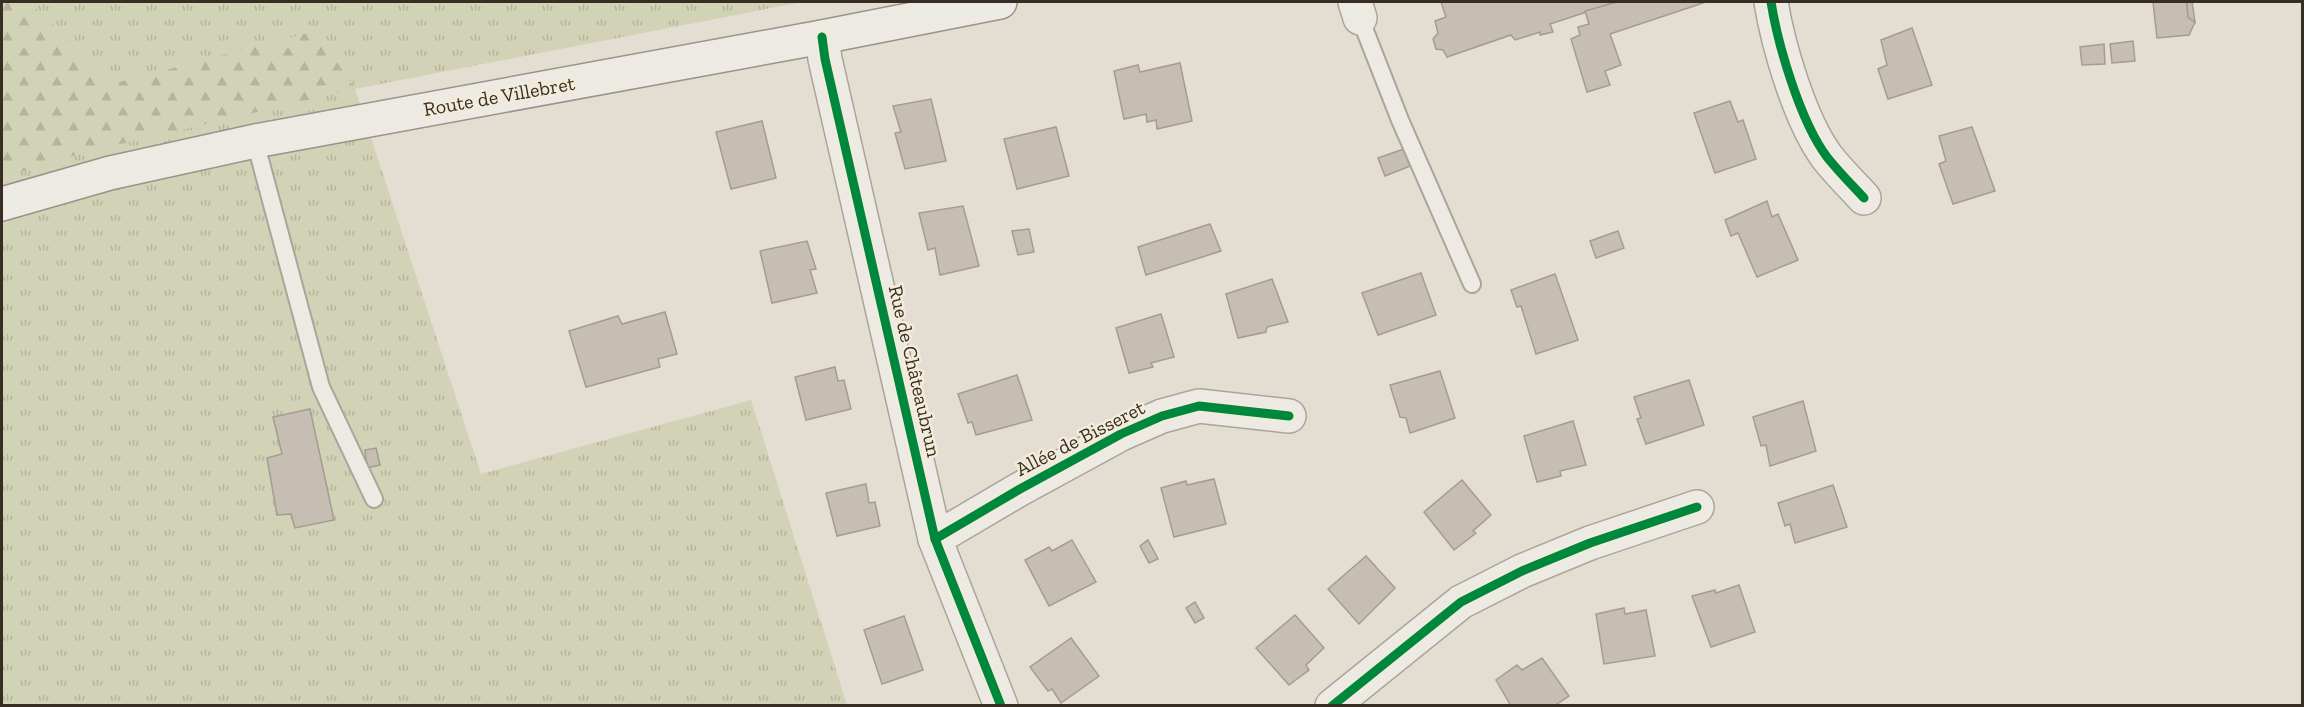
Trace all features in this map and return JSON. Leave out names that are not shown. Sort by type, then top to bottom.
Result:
[{"type":"street","name":"Route de Villebret","points":[[2,204],[110,173],[255,141],[1000,2]]},
{"type":"street","points":[[1771,2],[1777,36],[1810,130],[1826,156],[1864,198]]},
{"type":"street","name":"Rue de Châteaubrun","points":[[822,37],[825,59],[935,539],[1001,705]]},
{"type":"street","name":"Allée de Bisseret","points":[[935,539],[1040,478],[1122,434],[1162,416],[1199,406],[1289,416]]},
{"type":"street","points":[[1332,705],[1461,602],[1522,571],[1590,543],[1697,507]]},
{"type":"lane","points":[[1358,10],[1400,120],[1472,284]]},
{"type":"lane","points":[[255,141],[321,387],[374,499]]},
{"type":"green space","points":[[2,2],[802,2],[355,89],[481,474],[751,400],[847,705],[2,705]]},
{"type":"green space","points":[[2,2],[29,2],[116,83],[316,31],[355,89],[82,153],[2,178]]},
{"type":"building","points":[[1441,2],[1617,2],[1550,24],[1553,32],[1540,35],[1540,32],[1515,40],[1511,35],[1447,57],[1443,50],[1436,49],[1433,39],[1438,33],[1435,21],[1446,17]]},
{"type":"building","points":[[1617,2],[1706,2],[1610,34],[1621,65],[1605,71],[1610,85],[1587,92],[1571,39],[1580,35],[1578,27],[1589,24],[1585,11]]},
{"type":"building","points":[[2153,2],[2187,2],[2188,17],[2195,22],[2189,35],[2157,38]]},
{"type":"building","points":[[2187,2],[2192,2],[2195,22],[2188,17]]},
{"type":"building","points":[[1912,28],[1932,85],[1888,99],[1878,69],[1887,65],[1881,40]]},
{"type":"building","points":[[2133,41],[2135,61],[2112,63],[2110,44]]},
{"type":"building","points":[[2104,44],[2105,64],[2082,65],[2080,47]]},
{"type":"building","points":[[1180,63],[1192,121],[1157,129],[1156,120],[1147,122],[1146,114],[1124,119],[1114,71],[1138,65],[1140,72]]},
{"type":"building","points":[[931,99],[946,161],[905,169],[895,133],[901,132],[893,106]]},
{"type":"building","points":[[1730,101],[1738,122],[1743,120],[1756,159],[1715,173],[1694,113]]},
{"type":"building","points":[[762,121],[776,178],[731,189],[716,132]]},
{"type":"building","points":[[1056,127],[1069,176],[1017,189],[1004,139]]},
{"type":"building","points":[[1972,127],[1995,191],[1953,204],[1939,164],[1946,161],[1939,136]]},
{"type":"building","points":[[1404,149],[1410,166],[1385,176],[1378,158]]},
{"type":"building","points":[[1767,201],[1772,217],[1778,214],[1798,260],[1757,277],[1738,233],[1731,236],[1725,220]]},
{"type":"building","points":[[963,206],[979,266],[940,275],[935,248],[928,250],[919,213]]},
{"type":"building","points":[[1210,224],[1221,251],[1146,275],[1138,247]]},
{"type":"building","points":[[1029,229],[1034,252],[1018,255],[1012,231]]},
{"type":"building","points":[[1618,231],[1624,248],[1596,258],[1590,241]]},
{"type":"building","points":[[807,241],[816,269],[810,270],[817,293],[772,303],[760,251]]},
{"type":"building","points":[[1421,273],[1436,315],[1378,335],[1362,293]]},
{"type":"building","points":[[1555,274],[1578,340],[1536,354],[1521,306],[1517,307],[1511,290]]},
{"type":"building","points":[[1272,279],[1288,322],[1267,327],[1266,332],[1238,338],[1226,294]]},
{"type":"building","points":[[665,312],[677,354],[658,359],[660,367],[586,387],[569,331],[618,316],[622,324]]},
{"type":"building","points":[[1161,314],[1174,357],[1151,363],[1153,367],[1129,373],[1116,328]]},
{"type":"building","points":[[835,367],[838,381],[844,380],[851,409],[806,420],[795,377]]},
{"type":"building","points":[[1440,371],[1455,418],[1410,433],[1406,418],[1400,417],[1390,385]]},
{"type":"building","points":[[1017,375],[1032,420],[976,435],[972,422],[968,423],[958,394]]},
{"type":"building","points":[[1689,380],[1704,425],[1646,444],[1637,419],[1641,418],[1634,397]]},
{"type":"building","points":[[1803,401],[1816,451],[1770,466],[1766,445],[1761,446],[1753,417]]},
{"type":"building","points":[[310,409],[334,520],[295,528],[291,514],[277,515],[267,458],[282,454],[273,417]]},
{"type":"building","points":[[1573,421],[1586,465],[1560,471],[1561,476],[1537,482],[1524,436]]},
{"type":"building","points":[[376,448],[380,465],[367,468],[365,450]]},
{"type":"building","points":[[1214,479],[1226,524],[1174,537],[1161,488],[1186,481],[1187,485]]},
{"type":"building","points":[[1462,480],[1491,515],[1473,531],[1476,533],[1454,550],[1424,512]]},
{"type":"building","points":[[866,484],[869,503],[875,502],[880,526],[837,536],[826,493]]},
{"type":"building","points":[[1833,485],[1847,527],[1795,543],[1790,524],[1785,526],[1778,503]]},
{"type":"building","points":[[1072,540],[1096,582],[1049,606],[1025,560],[1049,547],[1052,551]]},
{"type":"building","points":[[1148,540],[1158,559],[1149,563],[1140,546]]},
{"type":"building","points":[[1366,556],[1395,588],[1359,624],[1328,589]]},
{"type":"building","points":[[1739,585],[1755,632],[1711,647],[1692,596],[1715,590],[1716,593]]},
{"type":"building","points":[[1195,602],[1204,618],[1195,623],[1186,608]]},
{"type":"building","points":[[1624,608],[1625,614],[1646,610],[1655,656],[1604,664],[1596,614]]},
{"type":"building","points":[[1295,615],[1324,648],[1306,665],[1309,670],[1289,685],[1256,648]]},
{"type":"building","points":[[904,616],[923,670],[882,684],[864,630]]},
{"type":"building","points":[[1071,638],[1099,676],[1061,703],[1052,689],[1048,691],[1030,667]]},
{"type":"building","points":[[1542,658],[1569,696],[1554,706],[1511,706],[1496,680],[1517,665],[1522,670]]},
{"type":"cycle path","points":[[1771,2],[1785,60],[1808,124],[1827,157],[1864,198]]},
{"type":"cycle path","points":[[822,37],[825,59],[935,539],[1001,706]]},
{"type":"cycle path","points":[[935,539],[1121,434],[1162,416],[1199,406],[1289,416]]},
{"type":"cycle path","points":[[1332,706],[1461,602],[1522,571],[1590,543],[1697,507]]}]
